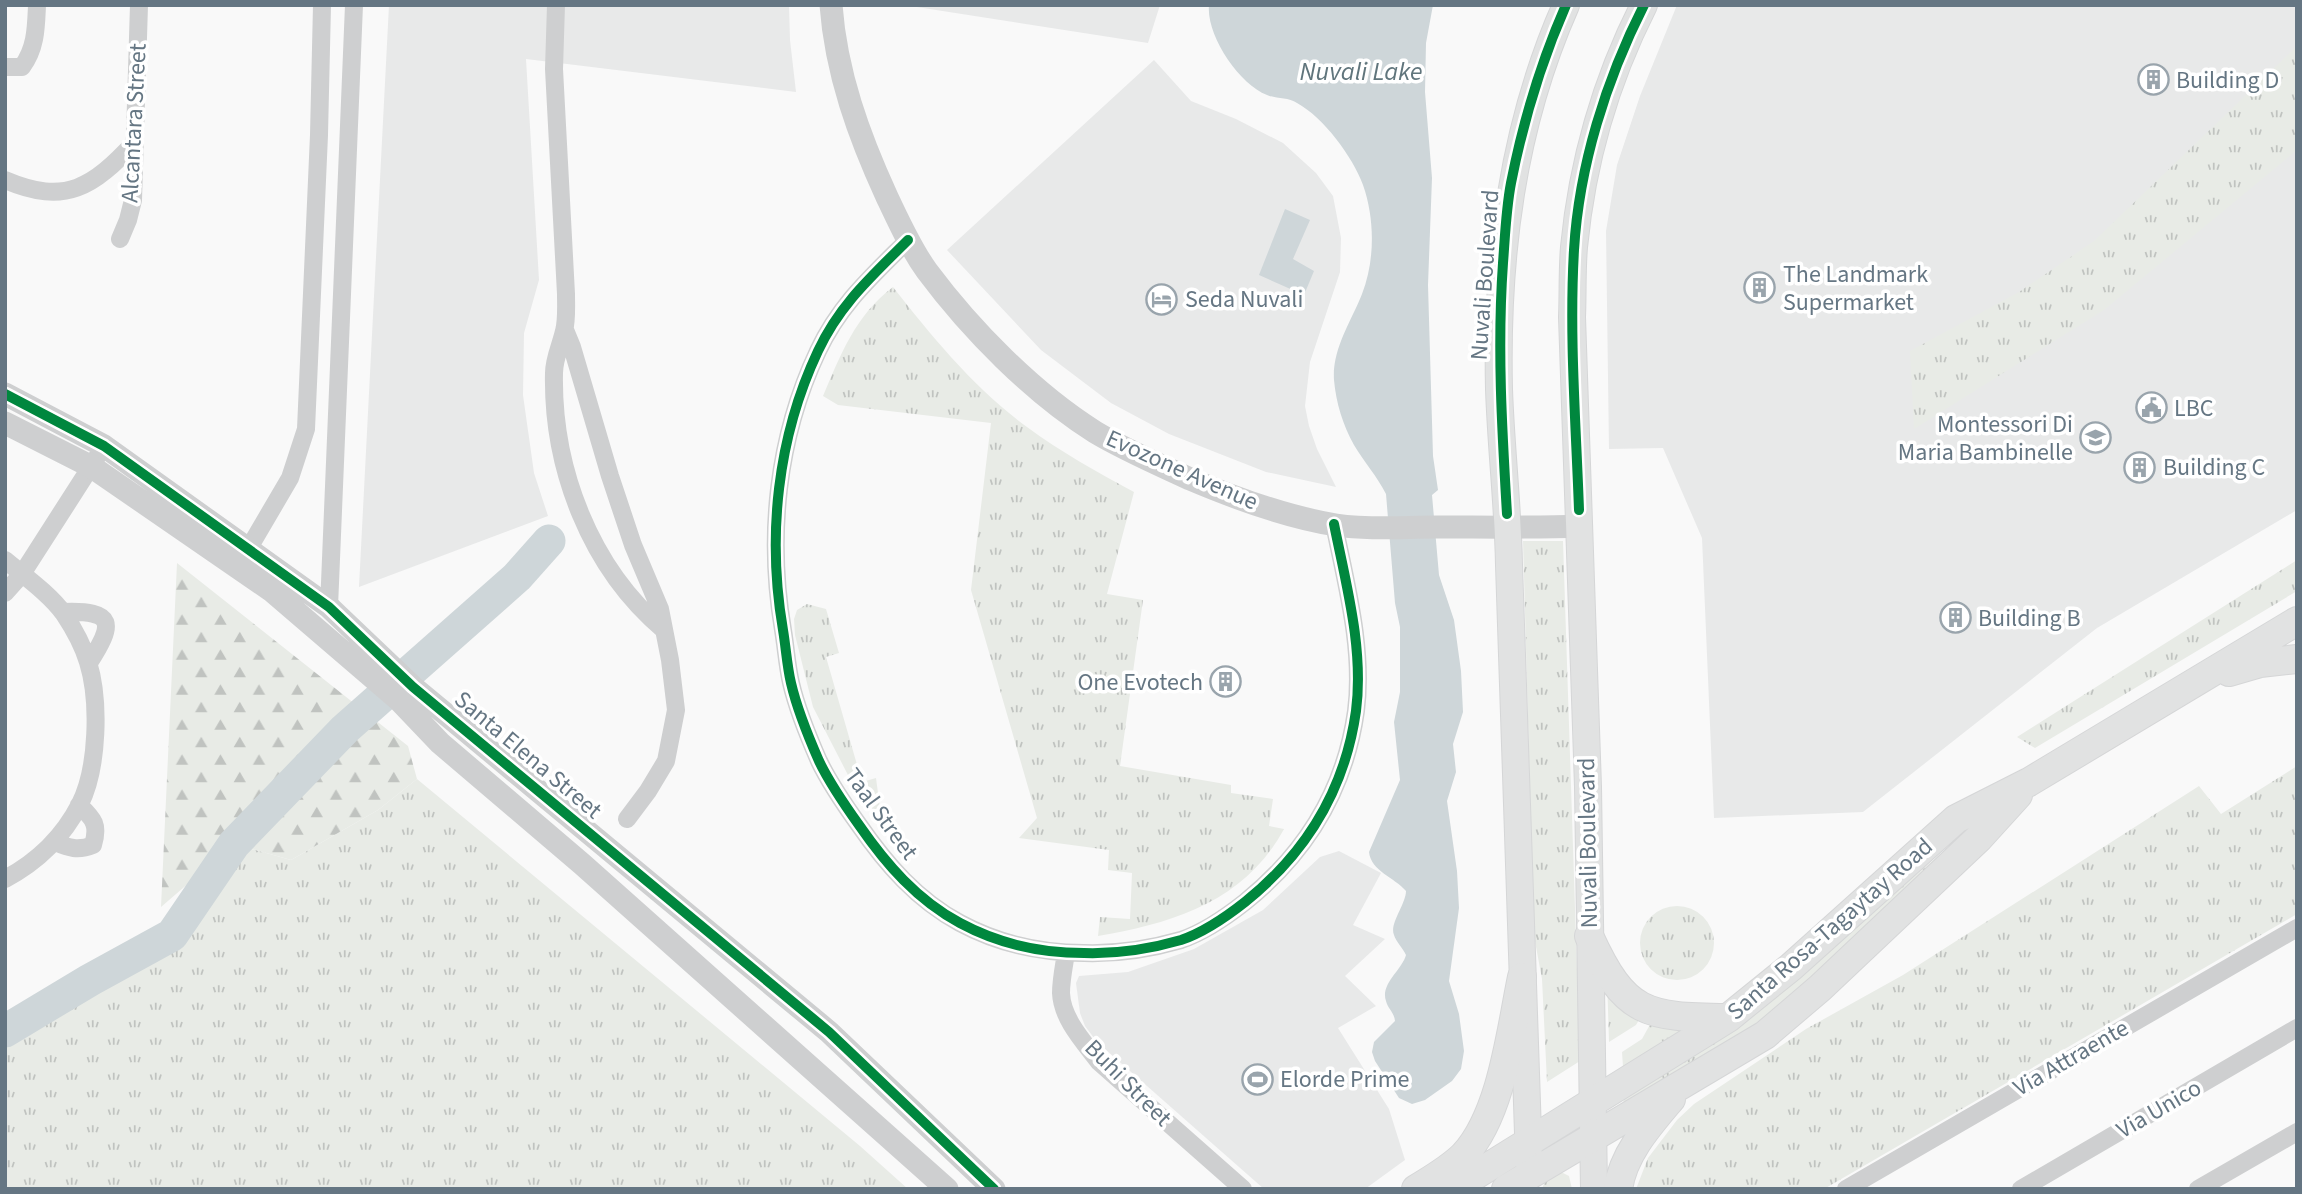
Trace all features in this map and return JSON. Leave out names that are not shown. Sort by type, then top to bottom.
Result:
[{"type":"main road","name":"Nuvali Boulevard","points":[[1522,1184],[1528,1143],[1508,521],[1499,388],[1505,235],[1511,184],[1532,97],[1548,46],[1566,5]]},
{"type":"main road","name":"Nuvali Boulevard","points":[[1594,1189],[1588,787],[1572,317],[1574,247],[1583,186],[1597,125],[1613,77],[1644,5]]},
{"type":"main road","name":"Santa Rosa-Tagaytay Road","points":[[1453,1189],[1728,1018],[1791,967],[1956,819],[2029,782],[2297,621]]},
{"type":"main road","points":[[2199,679],[2260,663],[2297,659]]},
{"type":"main road","name":"Santa Rosa-Tagaytay Road","points":[[1522,1184],[1592,1137],[1756,1041],[1790,1015],[1979,838],[2029,782]]},
{"type":"main road","points":[[1589,936],[1608,973],[1638,1005],[1673,1017],[1728,1018]]},
{"type":"main road","points":[[1416,1189],[1464,1155],[1482,1129],[1497,1092],[1522,977]]},
{"type":"main road","points":[[1618,1189],[1624,1166],[1636,1144],[1683,1085]]},
{"type":"street","points":[[5,66],[22,67],[31,55],[36,36],[37,5]]},
{"type":"street","name":"Alcantara Street","points":[[120,239],[133,200],[139,5]]},
{"type":"street","points":[[249,548],[290,478],[306,429],[322,5]]},
{"type":"street","points":[[329,607],[354,5]]},
{"type":"street","points":[[556,5],[554,69],[565,254],[565,330],[554,369],[554,408],[558,441],[575,503],[603,559],[643,612],[664,631]]},
{"type":"street","name":"Evozone Avenue","points":[[831,5],[833,34],[841,75],[859,130],[908,240],[926,270],[987,340],[1044,393],[1093,430],[1161,466],[1239,498],[1288,514],[1334,524],[1365,528],[1445,527],[1579,518]]},
{"type":"street","points":[[5,180],[24,188],[48,192],[76,189],[97,179],[135,142]]},
{"type":"street","name":"Taal Street","points":[[908,240],[850,298],[820,348],[796,405],[779,488],[775,544],[777,599],[791,682],[820,761],[838,796],[875,850],[896,874],[933,907],[992,938],[1029,949],[1066,953],[1112,953],[1181,939],[1212,925],[1261,889],[1279,872],[1322,817],[1332,796],[1350,742],[1356,710],[1356,650],[1334,524]]},
{"type":"street","points":[[565,330],[622,510],[660,608],[676,710],[666,761],[627,819]]},
{"type":"street","name":"Santa Elena Street","points":[[5,394],[104,446],[329,607],[385,673],[406,693],[829,1032],[994,1189]]},
{"type":"street","name":"Santa Elena Street","points":[[5,423],[92,467],[385,673]]},
{"type":"street","points":[[5,593],[22,574],[104,446]]},
{"type":"street","points":[[5,560],[63,612],[89,663],[94,699],[94,737],[89,779],[79,805],[55,842],[22,870],[5,879]]},
{"type":"street","points":[[63,612],[88,611],[100,615],[106,624],[106,636],[89,663]]},
{"type":"street","name":"Santa Elena Street","points":[[406,693],[440,743],[592,873],[947,1189]]},
{"type":"street","points":[[55,842],[70,849],[83,850],[93,845],[97,832],[91,816],[79,805]]},
{"type":"street","name":"Via Attraente","points":[[1846,1189],[2297,928]]},
{"type":"street","name":"Buhi Street","points":[[1066,953],[1061,991],[1064,1012],[1091,1052],[1243,1189]]},
{"type":"street","name":"Via Unico","points":[[2021,1189],[2297,1028]]},
{"type":"street","points":[[803,1059],[829,1032]]},
{"type":"street","points":[[2198,1189],[2297,1132]]},
{"type":"shaded area","points":[[389,5],[789,5],[796,92],[526,59],[539,280],[524,333],[523,395],[534,473],[548,516],[359,587]]},
{"type":"shaded area","points":[[904,5],[1160,5],[1148,43]]},
{"type":"shaded area","points":[[1677,5],[2297,5],[2297,510],[2097,628],[1863,812],[1714,818],[1702,538],[1663,448],[1609,449],[1606,231],[1617,165],[1640,96]]},
{"type":"shaded area","name":"Seda Nuvali","points":[[1154,60],[1191,101],[1236,119],[1283,143],[1316,173],[1333,196],[1341,238],[1340,272],[1310,362],[1305,406],[1317,449],[1336,487],[1266,472],[1169,434],[1111,403],[1041,350],[947,250]]},
{"type":"shaded area","points":[[1339,851],[1381,873],[1353,925],[1385,939],[1345,976],[1376,1006],[1338,1028],[1389,1109],[1405,1160],[1365,1189],[1264,1189],[1097,1042],[1085,1026],[1080,1013],[1076,983],[1079,976],[1128,972],[1194,949],[1263,910],[1320,857]]},
{"type":"green space","points":[[2297,46],[2297,150],[2104,310],[1914,429],[1910,351],[2019,292],[2094,241]]},
{"type":"green space","points":[[893,287],[956,362],[1008,412],[1066,453],[1134,492],[1107,594],[1143,600],[1120,766],[1231,785],[1231,793],[1273,799],[1269,826],[1284,829],[1268,854],[1249,874],[1205,905],[1154,924],[1098,936],[1100,917],[1130,919],[1132,873],[1108,870],[1109,850],[1019,838],[1037,818],[971,590],[991,423],[838,405],[823,396],[850,337],[869,310]]},
{"type":"green space","points":[[1523,541],[1563,541],[1580,1061],[1547,1082],[1542,979],[1534,936]]},
{"type":"green space","points":[[2297,560],[2297,591],[2035,748],[2017,737]]},
{"type":"green space","points":[[177,563],[408,746],[417,779],[378,810],[291,860],[234,844],[161,907]]},
{"type":"green space","points":[[807,604],[826,609],[839,653],[826,657],[862,782],[876,778],[880,808],[867,812],[813,707],[795,635],[794,619],[797,610]]},
{"type":"green space","points":[[2297,766],[2297,914],[1824,1189],[1636,1189],[1648,1158],[1677,1120],[1694,1104],[1806,1029],[1903,975],[2199,786],[2221,814]]},
{"type":"green space","points":[[417,779],[860,1146],[908,1189],[5,1189],[5,1032],[172,935],[234,844],[291,860],[378,810]]},
{"type":"green space","points":[[1981,819],[1797,993],[1748,1033],[1623,1104],[1624,1099],[1744,1023]]},
{"type":"green space","points":[[1670,906],[1684,906],[1698,912],[1708,922],[1714,943],[1712,957],[1698,974],[1684,980],[1670,980],[1656,974],[1646,964],[1640,950],[1640,936],[1646,922],[1656,912]]},
{"type":"green space","points":[[1607,978],[1642,1015],[1636,1025],[1609,1042]]},
{"type":"green space","points":[[1653,1019],[1690,1027],[1623,1067],[1622,1052],[1642,1039]]},
{"type":"green space","points":[[1561,1172],[1569,1176],[1572,1189],[1542,1189],[1545,1181]]},
{"type":"water","name":"Nuvali Lake","points":[[1209,5],[1433,5],[1426,43],[1425,92],[1432,178],[1428,285],[1433,456],[1438,490],[1432,495],[1439,575],[1454,620],[1461,671],[1463,712],[1453,744],[1456,772],[1447,801],[1457,871],[1459,908],[1449,981],[1459,1014],[1464,1051],[1461,1069],[1452,1081],[1425,1100],[1412,1104],[1399,1098],[1372,1052],[1374,1042],[1395,1021],[1387,1004],[1386,989],[1406,955],[1393,930],[1406,891],[1378,869],[1369,852],[1400,780],[1394,722],[1400,692],[1400,627],[1395,603],[1386,494],[1347,430],[1338,405],[1334,380],[1339,347],[1362,294],[1369,268],[1372,240],[1370,212],[1358,174],[1345,150],[1327,128],[1297,103],[1256,89],[1236,70],[1226,57],[1213,30]]},
{"type":"water","points":[[1285,209],[1310,220],[1293,259],[1314,271],[1304,295],[1259,275]]},
{"type":"waterway","points":[[5,1031],[172,935],[234,844],[345,729],[517,577],[549,541]]},
{"type":"cycle path","points":[[1507,514],[1500,326],[1508,203],[1527,115],[1566,5]]},
{"type":"cycle path","points":[[1579,510],[1572,315],[1577,218],[1588,155],[1606,93],[1644,5]]},
{"type":"cycle path","points":[[908,240],[858,291],[836,319],[804,384],[793,418],[779,488],[776,559],[778,595],[793,693],[819,761],[843,802],[880,854],[916,892],[944,914],[990,937],[1021,946],[1068,953],[1121,952],[1169,943],[1198,933],[1215,924],[1267,883],[1304,841],[1319,817],[1343,767],[1351,740],[1356,711],[1358,664],[1348,593],[1334,524]]},
{"type":"cycle path","points":[[5,394],[104,446],[329,607],[413,687],[829,1032],[994,1189]]},
{"type":"place","name":"Building D","points":[[2153,80]]},
{"type":"place","name":"The Landmark Supermarket","points":[[1760,288]]},
{"type":"place","name":"Seda Nuvali","points":[[1162,299]]},
{"type":"place","name":"LBC","points":[[2151,408]]},
{"type":"place","name":"Montessori Di Maria Bambinelle","points":[[2096,438]]},
{"type":"place","name":"Building C","points":[[2140,467]]},
{"type":"place","name":"Building B","points":[[1955,618]]},
{"type":"place","name":"One Evotech","points":[[1226,682]]},
{"type":"place","name":"Elorde Prime","points":[[1257,1079]]}]
